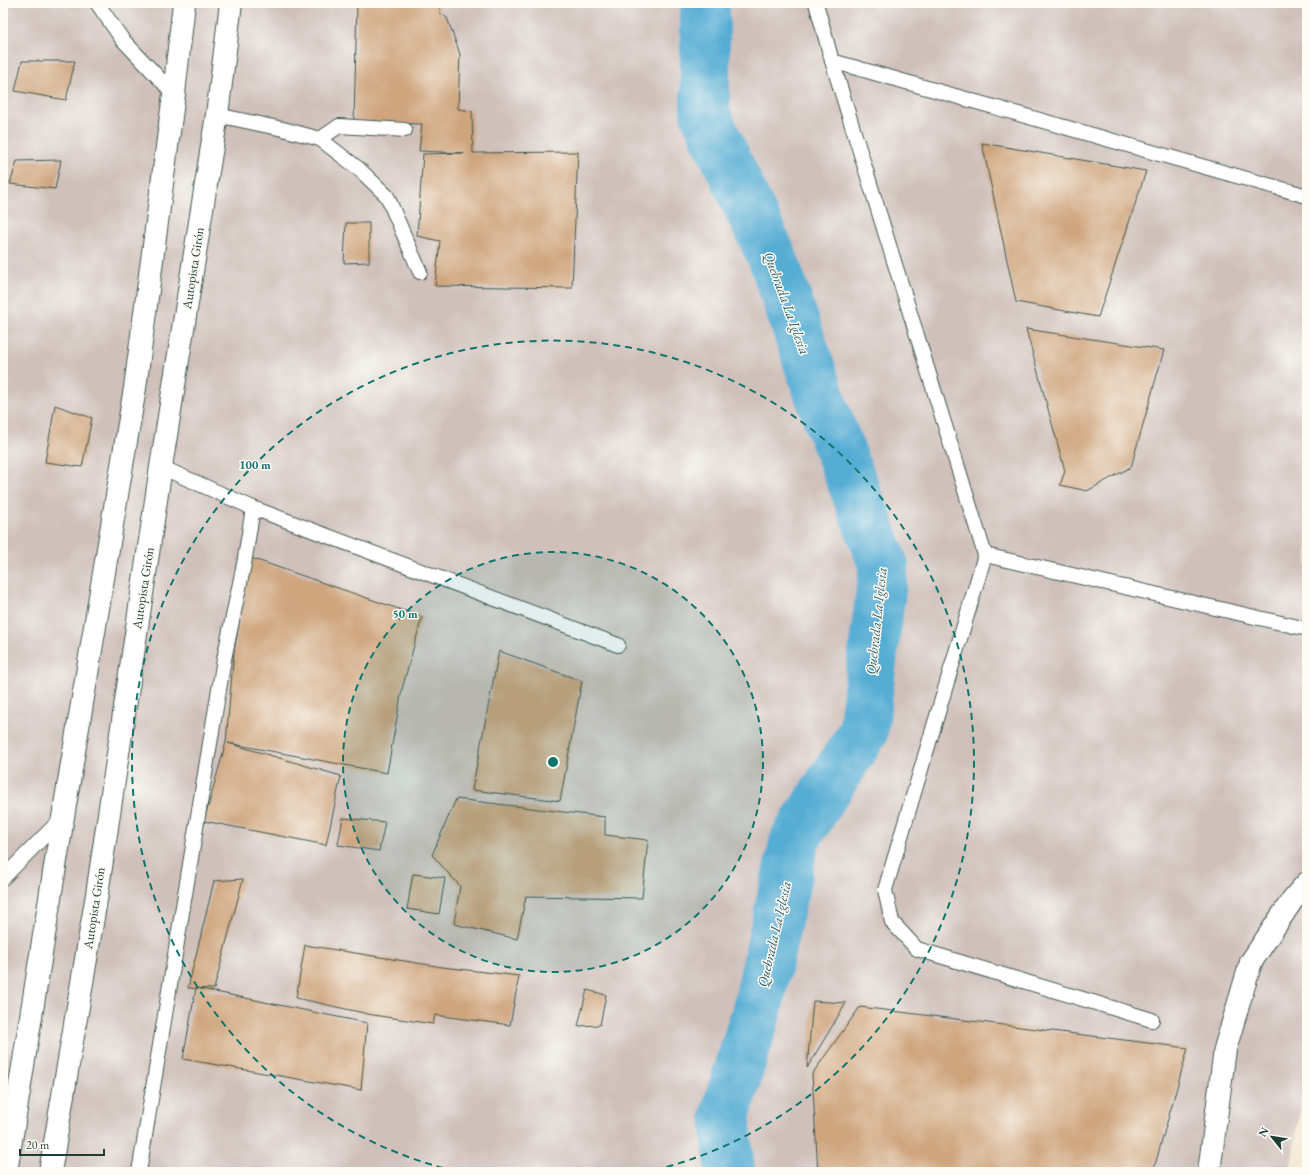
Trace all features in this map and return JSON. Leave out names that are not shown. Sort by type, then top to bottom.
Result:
[{"type":"main road","points":[[6,1172],[63,817],[135,388],[174,94],[184,3]]},
{"type":"main road","name":"Autopista Girón","points":[[50,1172],[97,894],[161,467],[217,116],[231,3]]},
{"type":"main road","points":[[1209,1172],[1225,1049],[1251,962],[1292,899],[1307,883]]},
{"type":"lane","points":[[97,3],[122,39],[174,94]]},
{"type":"lane","points":[[816,3],[832,61],[985,555],[885,890],[892,922],[917,949],[1152,1020]]},
{"type":"lane","points":[[832,61],[1307,196]]},
{"type":"lane","points":[[217,116],[282,129],[320,139],[359,169],[387,196],[420,272]]},
{"type":"lane","points":[[320,139],[339,126],[405,130]]},
{"type":"lane","points":[[161,467],[253,508],[618,645]]},
{"type":"lane","points":[[139,1172],[222,675],[250,534],[253,508]]},
{"type":"lane","points":[[985,555],[1307,629]]},
{"type":"lane","points":[[3,878],[63,817]]},
{"type":"shaded area","points":[[3,3],[1307,3],[1307,1065],[1290,1172],[3,1172]]},
{"type":"building","points":[[357,3],[441,3],[439,12],[447,18],[460,54],[458,109],[472,111],[473,153],[578,152],[572,288],[435,286],[440,241],[417,236],[423,154],[465,153],[419,151],[422,124],[354,122]]},
{"type":"building","points":[[22,61],[75,61],[66,100],[15,91]]},
{"type":"building","points":[[982,143],[1146,171],[1098,317],[1016,302]]},
{"type":"building","points":[[61,160],[55,189],[10,184],[17,161]]},
{"type":"building","points":[[346,223],[369,223],[369,262],[344,263]]},
{"type":"building","points":[[1026,329],[1164,350],[1131,467],[1087,491],[1060,485],[1065,471]]},
{"type":"building","points":[[55,405],[92,418],[82,467],[45,462]]},
{"type":"building","points":[[251,558],[422,617],[402,689],[387,773],[228,743],[341,776],[326,845],[204,821],[226,742],[234,651]]},
{"type":"building","points":[[499,651],[582,681],[560,801],[472,790]]},
{"type":"building","points":[[456,799],[605,817],[605,835],[648,840],[642,898],[526,896],[517,939],[454,924],[460,886],[432,855]]},
{"type":"building","points":[[343,818],[385,822],[379,851],[338,845]]},
{"type":"building","points":[[413,874],[445,878],[439,914],[407,909]]},
{"type":"building","points":[[243,879],[214,989],[188,988],[214,881]]},
{"type":"building","points":[[305,945],[442,967],[519,976],[510,1025],[435,1015],[433,1024],[373,1015],[296,998]]},
{"type":"building","points":[[196,988],[367,1023],[361,1090],[183,1059]]},
{"type":"building","points":[[587,990],[606,995],[600,1025],[578,1026]]},
{"type":"building","points":[[813,1001],[846,1003],[807,1068]]},
{"type":"building","points":[[860,1007],[1188,1048],[1153,1172],[818,1172],[812,1074]]},
{"type":"waterway","name":"Quebrada La Iglesia","points":[[705,3],[705,114],[773,259],[826,414],[884,566],[863,732],[795,839],[757,1010],[725,1115],[730,1172]]}]
